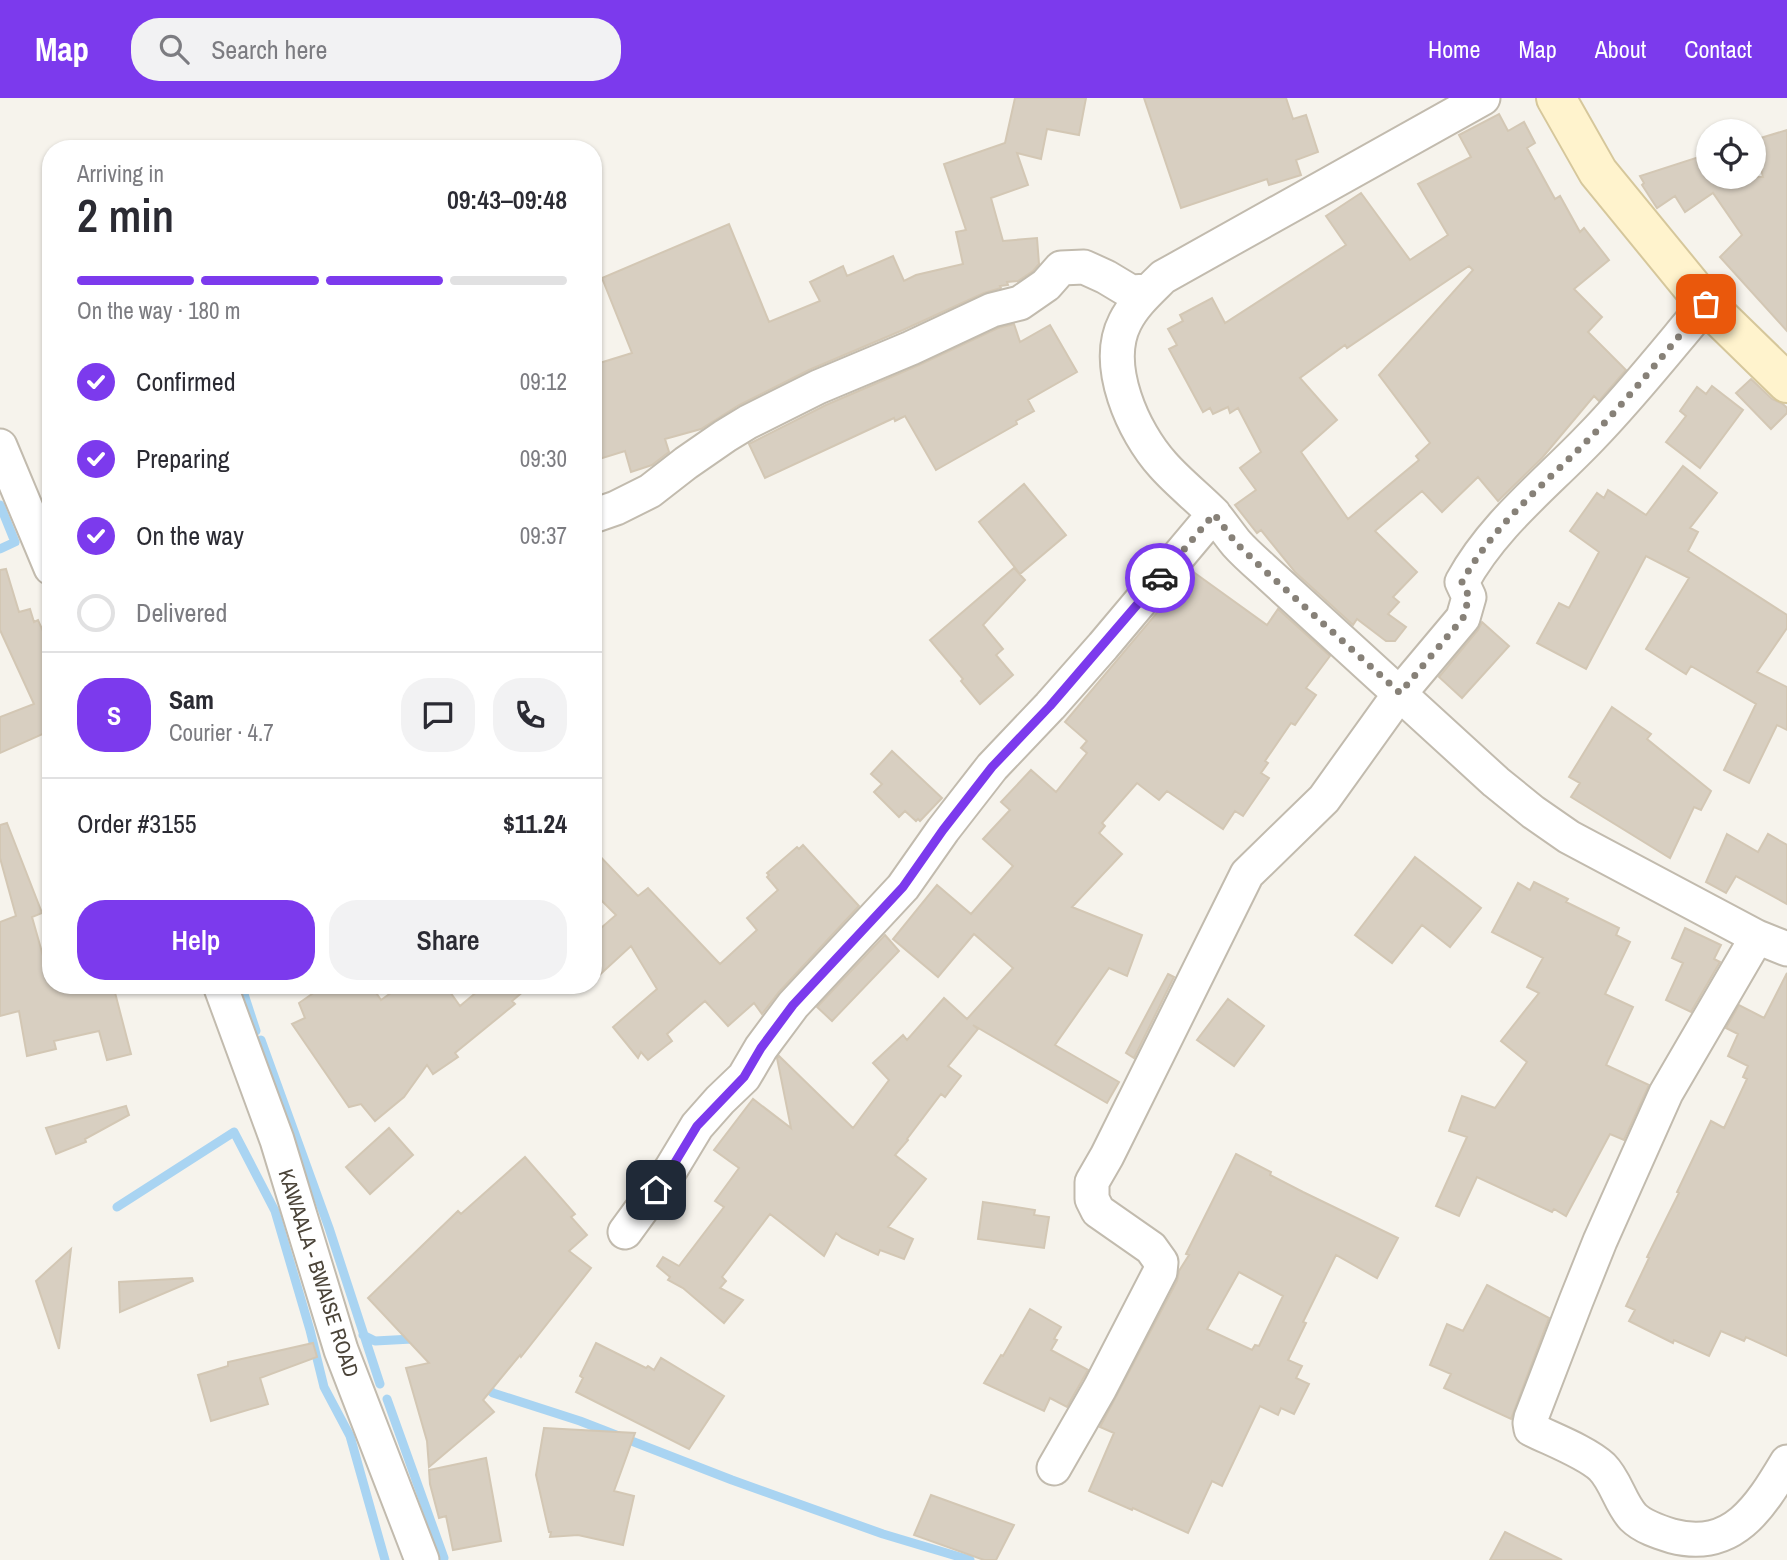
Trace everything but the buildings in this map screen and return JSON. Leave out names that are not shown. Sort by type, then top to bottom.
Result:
[{"type":"street","points":[[1483,98],[1163,277],[1136,304],[1124,324],[1118,344],[1117,363],[1121,384],[1132,416],[1162,465],[1214,514],[1236,543],[1263,569],[1496,782],[1560,830],[1772,943],[1666,1093],[1586,1277],[1530,1427],[1602,1467],[1632,1516],[1639,1522],[1662,1533],[1686,1539],[1726,1534],[1745,1521],[1773,1486],[1787,1462]]},
{"type":"street","points":[[1556,98],[1598,172],[1706,304],[1787,383]]},
{"type":"street","points":[[602,513],[650,491],[724,436],[748,422],[818,387],[992,310],[1020,303],[1046,285],[1061,268],[1084,267],[1131,292],[1149,291]]},
{"type":"street","points":[[1054,1468],[1100,1388],[1160,1272],[1161,1262],[1151,1248],[1098,1212],[1091,1199],[1092,1182],[1247,874],[1324,799],[1400,693],[1463,618],[1469,597],[1462,582],[1488,541],[1590,438],[1706,304]]},
{"type":"street","points":[[0,446],[42,546]]},
{"type":"street","points":[[625,1232],[671,1169],[697,1126],[744,1077],[761,1048],[793,1005],[903,887],[992,767],[1103,646],[1214,514]]},
{"type":"street","name":"KAWAALA - BWAISE ROAD","points":[[223,994],[277,1140],[341,1350],[422,1560]]},
{"type":"waterway","points":[[0,505],[15,542],[0,549]]},
{"type":"waterway","points":[[244,994],[256,1031]]},
{"type":"waterway","points":[[261,1040],[329,1228],[380,1384]]},
{"type":"waterway","points":[[117,1207],[234,1132],[275,1211],[324,1387],[350,1436],[385,1560]]},
{"type":"waterway","points":[[363,1335],[375,1341],[412,1339],[418,1342]]},
{"type":"waterway","points":[[482,1384],[493,1393],[580,1421],[732,1480],[883,1534],[970,1560]]},
{"type":"waterway","points":[[387,1399],[444,1558]]},
{"type":"way so far","points":[[1160,578],[1214,514],[1236,543],[1263,569],[1400,693],[1463,618],[1469,597],[1462,582],[1488,541],[1628,397],[1706,304]]},
{"type":"route","points":[[656,1190],[697,1126],[744,1077],[761,1048],[793,1005],[903,887],[992,767],[1050,706],[1160,578]]}]
